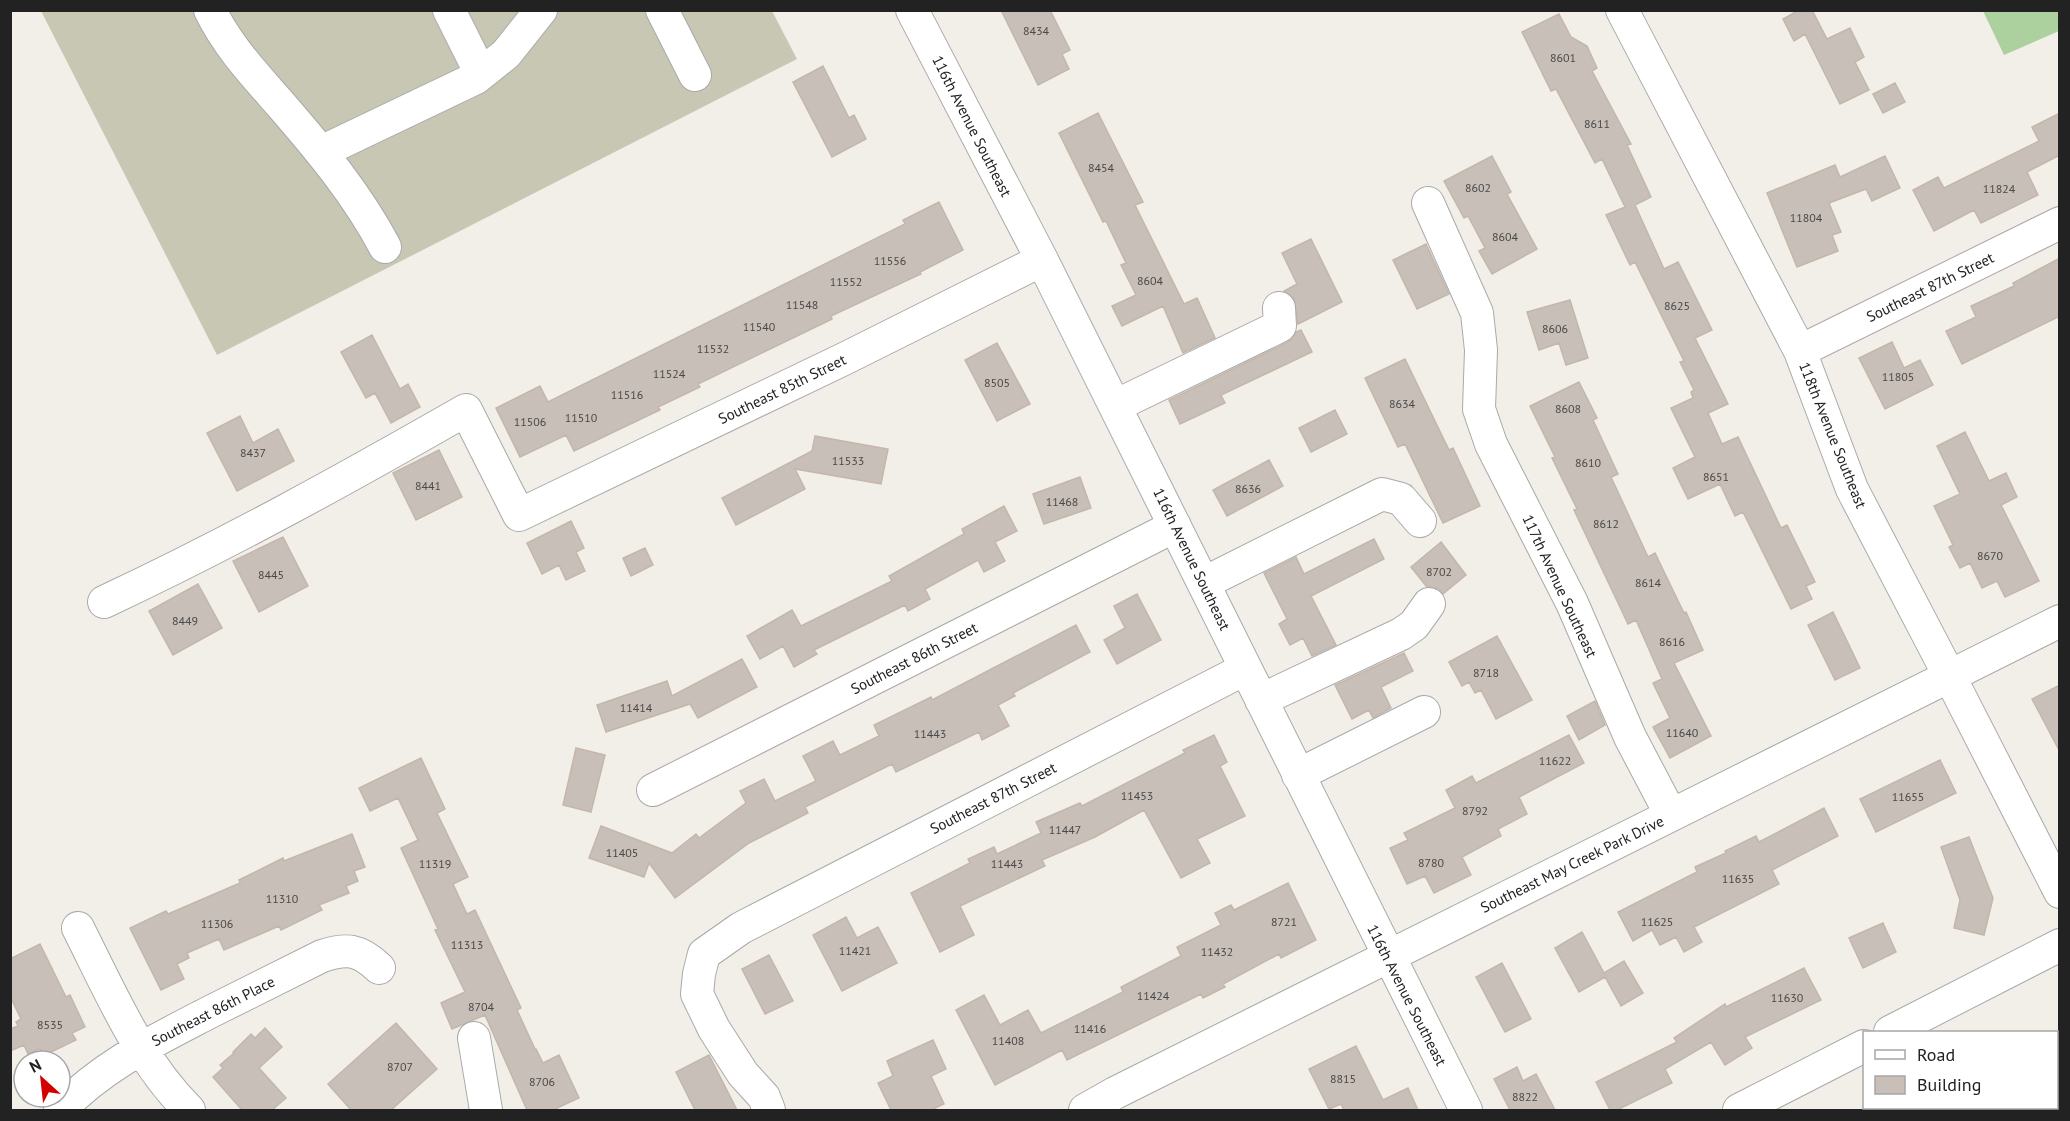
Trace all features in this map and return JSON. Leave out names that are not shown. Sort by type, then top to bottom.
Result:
[{"type":"street","points":[[210,10],[242,62],[321,152],[359,201],[385,247]]},
{"type":"street","points":[[449,10],[481,74]]},
{"type":"street","points":[[321,152],[481,74],[506,54],[542,10]]},
{"type":"street","points":[[662,10],[695,75]]},
{"type":"street","name":"116th Avenue Southeast","points":[[912,10],[1042,260],[1387,956],[1466,1110]]},
{"type":"street","name":"118th Avenue Southeast","points":[[1622,10],[1800,351],[1852,489],[2060,892]]},
{"type":"street","name":"117th Avenue Southeast","points":[[1428,203],[1477,313],[1481,350],[1479,409],[1491,444],[1572,603],[1630,737],[1671,815]]},
{"type":"street","name":"Southeast 87th Street","points":[[1800,351],[2060,223]]},
{"type":"street","name":"Southeast 85th Street","points":[[104,602],[160,576],[351,476],[466,410],[519,514],[846,358],[1042,260]]},
{"type":"street","points":[[1115,406],[1270,332],[1280,326],[1279,308]]},
{"type":"street","points":[[1204,583],[1382,494],[1401,499],[1420,521]]},
{"type":"street","name":"Southeast 86th Street","points":[[653,790],[1175,526]]},
{"type":"street","points":[[1261,700],[1401,634],[1414,625],[1430,604]]},
{"type":"street","name":"Southeast May Creek Park Drive","points":[[1085,1110],[1387,956],[2060,621]]},
{"type":"street","name":"Southeast 87th Street","points":[[769,1110],[764,1097],[743,1074],[714,1029],[697,994],[704,954],[741,928],[1245,669]]},
{"type":"street","points":[[1298,775],[1424,712]]},
{"type":"street","points":[[78,928],[140,1048],[165,1083],[189,1110]]},
{"type":"street","points":[[1892,1031],[2060,945]]},
{"type":"street","name":"Southeast 86th Place","points":[[60,1110],[76,1093],[102,1072],[140,1048],[322,956],[338,951],[355,951],[367,957],[378,968]]},
{"type":"street","points":[[474,1038],[486,1110]]},
{"type":"street","points":[[1739,1110],[1863,1047]]},
{"type":"shaded area","points":[[41,11],[772,11],[797,59],[217,355]]},
{"type":"green space","points":[[1983,11],[2059,11],[2059,31],[2004,55]]},
{"type":"building","points":[[1001,10],[1050,10],[1070,50],[1062,54],[1069,69],[1038,85]]},
{"type":"building","points":[[1799,10],[1812,10],[1827,39],[1850,28],[1864,57],[1855,62],[1869,90],[1840,104],[1805,34],[1794,41],[1783,19]]},
{"type":"building","points":[[1559,14],[1571,37],[1587,46],[1597,68],[1592,71],[1631,144],[1627,145],[1651,197],[1635,205],[1664,269],[1678,262],[1712,330],[1695,338],[1728,404],[1708,413],[1722,444],[1738,437],[1781,528],[1787,525],[1815,582],[1806,586],[1812,599],[1791,609],[1743,512],[1735,516],[1720,484],[1688,499],[1673,468],[1695,457],[1671,408],[1693,398],[1691,392],[1694,390],[1680,362],[1684,361],[1635,262],[1630,265],[1606,215],[1625,207],[1602,159],[1595,163],[1556,89],[1551,91],[1522,32]]},
{"type":"building","points":[[823,66],[849,118],[854,115],[866,139],[832,157],[793,82]]},
{"type":"building","points":[[1895,83],[1905,102],[1883,113],[1873,94]]},
{"type":"building","points":[[1098,113],[1143,202],[1135,205],[1184,304],[1197,298],[1215,338],[1183,353],[1163,306],[1122,326],[1112,306],[1136,295],[1121,265],[1126,263],[1059,133]]},
{"type":"building","points":[[2060,113],[2060,155],[2027,172],[2038,195],[1981,223],[1974,210],[1934,231],[1913,190],[1938,177],[1944,188],[2039,141],[2032,127]]},
{"type":"building","points":[[1492,156],[1511,192],[1507,194],[1537,249],[1492,274],[1479,251],[1485,248],[1468,216],[1464,218],[1444,181]]},
{"type":"building","points":[[1885,156],[1900,188],[1872,201],[1866,189],[1829,203],[1841,232],[1832,235],[1838,251],[1797,267],[1767,193],[1835,165],[1840,177]]},
{"type":"building","points":[[939,202],[963,250],[920,272],[921,274],[831,316],[832,319],[698,384],[700,387],[658,407],[660,410],[574,451],[566,435],[520,457],[496,408],[540,386],[548,402],[905,224],[903,220]]},
{"type":"building","points":[[1311,239],[1342,302],[1298,324],[1294,299],[1284,291],[1297,284],[1282,253]]},
{"type":"building","points":[[1426,244],[1449,294],[1417,309],[1393,260]]},
{"type":"building","points":[[2060,258],[2060,316],[1962,364],[1946,331],[1976,317],[1971,306],[2014,286],[2013,283]]},
{"type":"building","points":[[1570,300],[1588,358],[1566,365],[1559,343],[1539,350],[1527,312]]},
{"type":"building","points":[[1301,330],[1312,352],[1221,395],[1225,403],[1180,424],[1169,400],[1288,342],[1296,332]]},
{"type":"building","points":[[372,335],[400,389],[408,384],[420,407],[391,423],[375,393],[366,398],[341,352]]},
{"type":"building","points":[[1892,342],[1904,368],[1920,360],[1933,385],[1885,409],[1859,358]]},
{"type":"building","points":[[997,343],[1030,404],[997,421],[965,360]]},
{"type":"building","points":[[1405,359],[1449,450],[1453,448],[1480,506],[1443,523],[1405,444],[1398,447],[1365,378]]},
{"type":"building","points":[[1579,382],[1597,418],[1593,420],[1618,474],[1611,477],[1648,557],[1655,553],[1703,650],[1674,663],[1711,736],[1670,758],[1653,727],[1670,718],[1653,683],[1662,679],[1636,620],[1628,624],[1574,510],[1577,509],[1530,406]]},
{"type":"building","points":[[1335,410],[1347,434],[1311,452],[1299,428]]},
{"type":"building","points":[[240,416],[253,443],[278,429],[294,461],[237,491],[207,433]]},
{"type":"building","points":[[1965,432],[1989,481],[2006,473],[2017,497],[2001,505],[2039,581],[2005,597],[1997,581],[1982,588],[1970,563],[1960,568],[1949,547],[1953,545],[1934,506],[1960,494],[1937,446]]},
{"type":"building","points":[[815,436],[888,449],[881,484],[795,469],[805,489],[736,525],[722,498],[812,451]]},
{"type":"building","points":[[439,450],[462,497],[416,520],[393,473]]},
{"type":"building","points":[[1269,460],[1283,486],[1227,516],[1213,490]]},
{"type":"building","points":[[1080,477],[1091,508],[1044,524],[1033,494]]},
{"type":"building","points":[[1004,506],[1017,531],[995,542],[1005,561],[984,572],[978,560],[925,589],[930,599],[908,611],[905,605],[814,650],[817,654],[794,667],[783,646],[760,659],[747,636],[792,610],[801,626],[892,581],[889,576],[964,534],[962,529]]},
{"type":"building","points":[[571,521],[584,548],[576,552],[585,571],[566,580],[559,565],[542,574],[527,543]]},
{"type":"building","points":[[283,537],[308,586],[259,612],[233,561]]},
{"type":"building","points":[[1374,539],[1384,559],[1311,596],[1336,645],[1312,656],[1303,638],[1290,645],[1279,624],[1287,619],[1264,573],[1296,557],[1304,574]]},
{"type":"building","points":[[1441,542],[1466,575],[1443,594],[1439,589],[1427,587],[1411,567]]},
{"type":"building","points":[[645,548],[653,565],[631,576],[623,558]]},
{"type":"building","points":[[198,584],[222,628],[173,655],[149,611]]},
{"type":"building","points":[[1137,594],[1161,640],[1117,664],[1104,640],[1125,628],[1114,606]]},
{"type":"building","points":[[1833,612],[1860,668],[1835,680],[1808,625]]},
{"type":"building","points":[[1076,625],[1090,652],[1013,693],[1015,696],[998,705],[1009,726],[982,740],[979,732],[896,772],[892,764],[805,807],[808,813],[749,843],[675,898],[649,863],[644,877],[589,858],[601,826],[672,853],[696,834],[699,838],[746,803],[740,791],[764,779],[775,801],[816,781],[803,756],[833,741],[840,755],[879,736],[874,725],[931,697],[932,700]]},
{"type":"building","points":[[1497,636],[1532,700],[1496,719],[1481,690],[1475,693],[1469,682],[1462,686],[1449,662]]},
{"type":"building","points":[[1404,653],[1413,671],[1381,687],[1391,708],[1373,718],[1369,710],[1352,719],[1335,685]]},
{"type":"building","points":[[742,659],[757,687],[698,718],[690,704],[606,732],[597,705],[667,681],[672,696]]},
{"type":"building","points":[[2060,685],[2060,752],[2032,699]]},
{"type":"building","points":[[1595,701],[1605,725],[1579,740],[1567,716]]},
{"type":"building","points":[[1214,735],[1227,762],[1220,766],[1245,816],[1197,839],[1210,863],[1181,878],[1144,810],[1095,837],[1042,860],[1045,866],[960,906],[974,935],[940,952],[911,893],[970,863],[968,859],[994,847],[997,854],[1041,833],[1036,822],[1080,803],[1082,806],[1185,753],[1183,750]]},
{"type":"building","points":[[1569,735],[1584,763],[1519,797],[1527,814],[1498,829],[1501,836],[1462,857],[1471,875],[1434,893],[1425,876],[1407,884],[1390,848],[1408,840],[1404,833],[1455,808],[1446,790],[1472,776],[1476,783]]},
{"type":"building","points":[[576,748],[605,755],[591,812],[563,805]]},
{"type":"building","points":[[421,758],[445,809],[437,813],[468,877],[453,884],[467,914],[475,910],[521,1008],[517,1010],[543,1063],[559,1055],[579,1098],[553,1110],[527,1110],[485,1015],[452,1029],[441,1003],[465,992],[435,930],[438,929],[401,848],[418,840],[398,798],[370,811],[359,788]]},
{"type":"building","points":[[1940,760],[1956,793],[1876,832],[1860,799]]},
{"type":"building","points":[[1824,808],[1838,836],[1772,870],[1779,884],[1694,927],[1702,942],[1684,952],[1676,937],[1660,945],[1652,930],[1633,941],[1618,912],[1697,872],[1695,867],[1726,853],[1725,851],[1756,836],[1759,842]]},
{"type":"building","points":[[352,834],[365,867],[354,871],[358,881],[346,886],[349,893],[319,905],[322,910],[281,930],[279,926],[224,950],[219,939],[187,953],[189,958],[177,964],[184,979],[161,990],[130,928],[166,911],[168,914],[240,883],[239,880],[283,858],[284,861]]},
{"type":"building","points":[[1969,837],[1993,898],[1984,935],[1954,928],[1960,900],[1941,847]]},
{"type":"building","points":[[1288,883],[1316,940],[1281,958],[1279,954],[1223,984],[1225,987],[1203,998],[1201,994],[1067,1060],[1062,1050],[995,1085],[956,1010],[984,995],[1000,1025],[1028,1010],[1041,1033],[1123,992],[1121,987],[1181,956],[1177,947],[1221,925],[1215,913],[1231,905],[1234,910]]},
{"type":"building","points":[[846,917],[857,938],[878,927],[897,963],[842,991],[813,935]]},
{"type":"building","points":[[1883,923],[1896,952],[1863,968],[1849,938]]},
{"type":"building","points":[[1582,932],[1604,973],[1624,961],[1643,993],[1621,1006],[1605,977],[1579,992],[1555,948]]},
{"type":"building","points":[[40,944],[66,997],[70,995],[85,1027],[72,1033],[76,1040],[57,1049],[26,1049],[24,1045],[10,1051],[10,1029],[18,1026],[16,1022],[21,1019],[10,996],[10,959]]},
{"type":"building","points":[[769,955],[793,1001],[765,1014],[742,969]]},
{"type":"building","points":[[1502,963],[1531,1019],[1505,1032],[1476,977]]},
{"type":"building","points":[[1804,968],[1821,1000],[1745,1037],[1752,1048],[1725,1065],[1711,1042],[1665,1069],[1672,1083],[1617,1110],[1610,1110],[1596,1082],[1677,1042],[1674,1038],[1725,1004],[1726,1007]]},
{"type":"building","points":[[396,1023],[437,1069],[391,1110],[351,1110],[328,1084]]},
{"type":"building","points":[[265,1028],[282,1047],[259,1068],[286,1098],[272,1110],[242,1110],[213,1077],[223,1068],[220,1065],[251,1034],[255,1038]]},
{"type":"building","points":[[933,1040],[946,1069],[931,1076],[944,1104],[931,1110],[891,1110],[878,1083],[893,1076],[887,1061]]},
{"type":"building","points":[[1356,1046],[1383,1100],[1408,1088],[1418,1110],[1344,1110],[1341,1104],[1329,1109],[1309,1069]]},
{"type":"building","points":[[709,1055],[737,1110],[695,1110],[676,1072]]},
{"type":"building","points":[[1517,1067],[1523,1081],[1536,1074],[1555,1110],[1510,1110],[1494,1079]]}]
